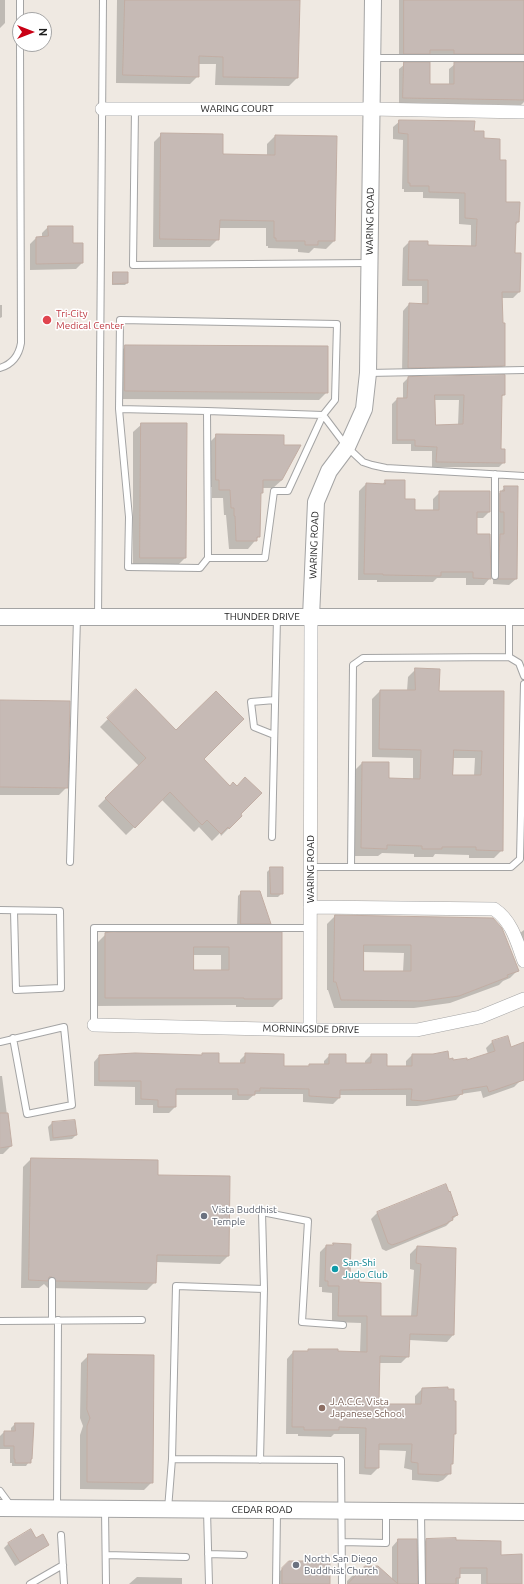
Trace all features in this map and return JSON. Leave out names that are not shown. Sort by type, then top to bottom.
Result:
[{"type":"street","name":"WARING ROAD","points":[[310,1030],[311,617],[316,502],[329,471],[347,447],[364,409],[368,373],[373,0]]},
{"type":"street","name":"WARING COURT","points":[[102,109],[371,109],[524,112]]},
{"type":"street","name":"THUNDER DRIVE","points":[[0,617],[516,617]]},
{"type":"street","points":[[310,907],[494,909],[503,915],[512,929],[524,961]]},
{"type":"street","name":"MORNINGSIDE DRIVE","points":[[94,1025],[310,1030],[417,1030],[480,1017],[524,999]]},
{"type":"street","name":"CEDAR ROAD","points":[[6,1508],[524,1512]]},
{"type":"lane","points":[[20,0],[20,12]]},
{"type":"lane","points":[[98,617],[103,0]]},
{"type":"lane","points":[[0,368],[14,361],[19,352],[21,343],[20,52]]},
{"type":"lane","points":[[372,58],[524,58]]},
{"type":"lane","points":[[135,109],[133,266],[370,263]]},
{"type":"lane","points":[[207,411],[208,558],[200,568],[128,567],[129,517],[118,409],[120,320],[337,324],[335,400],[323,415],[288,491],[274,491],[265,558],[208,558]]},
{"type":"lane","points":[[368,373],[524,370]]},
{"type":"lane","points":[[118,409],[323,415]]},
{"type":"lane","points":[[323,415],[347,447],[363,462],[386,468],[524,476]]},
{"type":"lane","points":[[495,474],[495,576]]},
{"type":"lane","points":[[70,862],[77,617]]},
{"type":"lane","points":[[272,837],[278,617]]},
{"type":"lane","points":[[508,657],[516,617]]},
{"type":"lane","points":[[351,867],[354,665],[362,658],[508,657],[519,663],[524,676]]},
{"type":"lane","points":[[311,868],[511,867],[520,859],[524,684]]},
{"type":"lane","points":[[274,735],[254,727],[251,702],[275,700]]},
{"type":"lane","points":[[0,910],[60,911],[61,988],[16,990],[14,911]]},
{"type":"lane","points":[[94,1025],[94,928],[310,928]]},
{"type":"lane","points":[[0,1042],[14,1038],[64,1027],[72,1105],[27,1114],[14,1038]]},
{"type":"lane","points":[[260,1460],[264,1289],[262,1212],[308,1221],[302,1322],[343,1325]]},
{"type":"lane","points":[[52,1281],[55,1320],[57,1508]]},
{"type":"lane","points":[[168,1509],[172,1459],[176,1286],[264,1289]]},
{"type":"lane","points":[[0,1321],[142,1320]]},
{"type":"lane","points":[[172,1459],[341,1460],[342,1584]]},
{"type":"lane","points":[[0,1491],[6,1508]]},
{"type":"lane","points":[[105,1508],[106,1584]]},
{"type":"lane","points":[[207,1509],[208,1584]]},
{"type":"lane","points":[[276,1584],[277,1510]]},
{"type":"lane","points":[[342,1542],[386,1543],[386,1510]]},
{"type":"lane","points":[[421,1511],[422,1584]]},
{"type":"lane","points":[[61,1535],[64,1584]]},
{"type":"lane","points":[[208,1554],[244,1555]]},
{"type":"lane","points":[[106,1555],[186,1557]]},
{"type":"lane","points":[[30,1584],[63,1565]]},
{"type":"building","points":[[125,0],[300,0],[298,78],[223,77],[223,57],[199,56],[199,77],[123,75]]},
{"type":"building","points":[[404,0],[524,0],[524,54],[454,54],[454,50],[430,50],[430,54],[404,54]]},
{"type":"building","points":[[404,62],[430,62],[430,84],[454,84],[454,62],[524,62],[524,100],[403,98]]},
{"type":"building","points":[[399,120],[475,121],[474,131],[484,131],[484,138],[500,139],[500,160],[506,160],[506,202],[520,202],[519,222],[516,222],[515,253],[521,253],[520,292],[502,292],[503,323],[505,323],[505,366],[408,368],[409,303],[428,304],[428,280],[408,280],[409,241],[428,241],[428,245],[476,246],[477,219],[465,218],[465,193],[429,192],[429,186],[410,186],[410,183],[408,183],[408,134],[399,133]]},
{"type":"building","points":[[161,133],[223,134],[223,154],[275,155],[275,135],[337,136],[335,241],[318,241],[318,245],[305,245],[305,241],[276,241],[276,238],[274,238],[274,221],[220,220],[219,240],[160,239]]},
{"type":"building","points":[[48,226],[73,226],[73,243],[83,243],[83,263],[36,264],[36,237],[48,236]]},
{"type":"building","points":[[113,272],[128,272],[128,283],[113,284]]},
{"type":"building","points":[[125,345],[328,346],[328,393],[125,391]]},
{"type":"building","points":[[505,375],[505,395],[502,395],[501,449],[505,449],[505,463],[436,462],[437,447],[415,446],[415,440],[397,440],[397,398],[407,398],[408,377]],"holes":[[[435,395],[464,395],[463,424],[436,425]]]},
{"type":"building","points":[[141,423],[187,423],[186,558],[140,558]]},
{"type":"building","points":[[216,434],[284,435],[284,445],[301,445],[282,480],[263,480],[263,493],[261,493],[260,537],[257,537],[257,541],[236,541],[235,516],[234,508],[231,508],[230,490],[219,490],[219,480],[216,480]]},
{"type":"building","points":[[385,480],[405,480],[405,499],[415,499],[415,510],[439,510],[439,491],[490,491],[490,512],[477,512],[477,534],[490,534],[491,579],[473,578],[473,572],[441,572],[441,576],[364,574],[366,483],[385,484]]},
{"type":"building","points":[[504,486],[518,486],[517,579],[498,579],[500,534],[504,534],[504,512],[500,512],[500,491],[504,491]]},
{"type":"building","points":[[415,668],[440,669],[439,691],[504,691],[503,851],[476,850],[476,847],[442,847],[442,849],[422,849],[422,846],[387,845],[387,849],[361,848],[362,762],[389,762],[389,778],[420,779],[421,750],[379,749],[380,690],[415,690]],"holes":[[[454,750],[482,751],[481,775],[453,775]]]},
{"type":"building","points":[[136,689],[176,730],[216,691],[244,719],[204,759],[230,786],[233,782],[237,786],[245,777],[262,793],[241,814],[242,816],[229,829],[228,827],[221,834],[207,820],[202,825],[170,792],[135,828],[105,798],[146,758],[107,718]]},
{"type":"building","points":[[0,700],[70,701],[68,788],[0,787]]},
{"type":"building","points":[[270,867],[283,867],[283,894],[271,894]]},
{"type":"building","points":[[241,891],[260,891],[271,924],[241,924]]},
{"type":"building","points":[[335,915],[493,918],[502,928],[519,971],[507,975],[508,977],[459,996],[423,1001],[341,1000],[336,982],[334,982]],"holes":[[[364,945],[411,945],[411,971],[364,971]]]},
{"type":"building","points":[[282,932],[282,999],[105,998],[105,933]],"holes":[[[194,947],[229,947],[229,970],[194,970]]]},
{"type":"building","points":[[508,1036],[511,1047],[524,1042],[524,1080],[489,1092],[487,1086],[462,1090],[463,1094],[424,1101],[411,1100],[412,1089],[340,1090],[340,1098],[309,1096],[309,1089],[260,1088],[260,1091],[255,1091],[255,1095],[238,1095],[238,1089],[176,1089],[176,1107],[158,1107],[158,1100],[141,1099],[141,1081],[99,1081],[99,1055],[135,1053],[202,1055],[202,1053],[219,1053],[219,1063],[245,1063],[245,1053],[284,1054],[284,1066],[309,1066],[309,1064],[329,1064],[329,1054],[346,1054],[346,1063],[371,1063],[371,1054],[387,1054],[387,1066],[412,1066],[412,1054],[433,1054],[448,1051],[449,1059],[453,1058],[453,1060],[467,1058],[467,1060],[495,1051],[492,1041]]},
{"type":"building","points":[[0,1113],[8,1113],[12,1146],[0,1148]]},
{"type":"building","points":[[75,1120],[77,1135],[53,1138],[52,1122]]},
{"type":"building","points":[[31,1158],[158,1160],[158,1175],[230,1176],[229,1256],[157,1255],[156,1283],[56,1281],[52,1277],[49,1277],[48,1281],[29,1280]]},
{"type":"building","points":[[446,1184],[449,1192],[450,1191],[458,1215],[452,1217],[453,1220],[448,1223],[401,1242],[392,1245],[388,1243],[377,1212]]},
{"type":"building","points":[[333,1243],[351,1244],[350,1276],[359,1276],[359,1282],[381,1283],[381,1316],[417,1316],[421,1264],[416,1263],[417,1246],[456,1248],[454,1335],[410,1334],[409,1357],[380,1356],[379,1404],[421,1404],[422,1388],[448,1387],[448,1389],[454,1389],[454,1401],[456,1401],[456,1434],[454,1434],[453,1464],[451,1464],[451,1474],[418,1474],[418,1463],[411,1462],[412,1444],[379,1444],[379,1468],[365,1468],[366,1428],[339,1427],[339,1430],[304,1430],[304,1427],[292,1427],[293,1351],[308,1351],[308,1349],[338,1349],[338,1351],[367,1352],[367,1316],[338,1316],[339,1286],[328,1286],[328,1281],[325,1281],[326,1245],[333,1245]]},
{"type":"building","points":[[88,1354],[154,1355],[153,1483],[87,1482],[87,1426],[90,1418],[87,1410]]},
{"type":"building","points":[[15,1423],[34,1423],[31,1463],[15,1463],[14,1446],[4,1446],[4,1431],[15,1431]]},
{"type":"building","points":[[31,1529],[36,1538],[43,1534],[49,1545],[20,1562],[8,1543]]},
{"type":"building","points":[[456,1538],[456,1540],[501,1541],[501,1555],[522,1554],[522,1584],[487,1584],[487,1568],[460,1568],[460,1578],[456,1578],[456,1584],[426,1584],[426,1539]]},
{"type":"building","points":[[398,1539],[417,1539],[418,1584],[398,1584]]},
{"type":"building","points":[[289,1561],[330,1561],[330,1584],[282,1584],[282,1568]]},
{"type":"building","points":[[365,1566],[378,1566],[398,1584],[348,1584]]},
{"type":"place","name":"Tri-City Medical Center","points":[[47,320]]},
{"type":"place","name":"Vista Buddhist Temple","points":[[204,1216]]},
{"type":"place","name":"San-Shi Judo Club","points":[[335,1269]]},
{"type":"place","name":"J.A.C.C. Vista Japanese School","points":[[322,1408]]},
{"type":"place","name":"North San Diego Buddhist Church","points":[[296,1565]]}]
